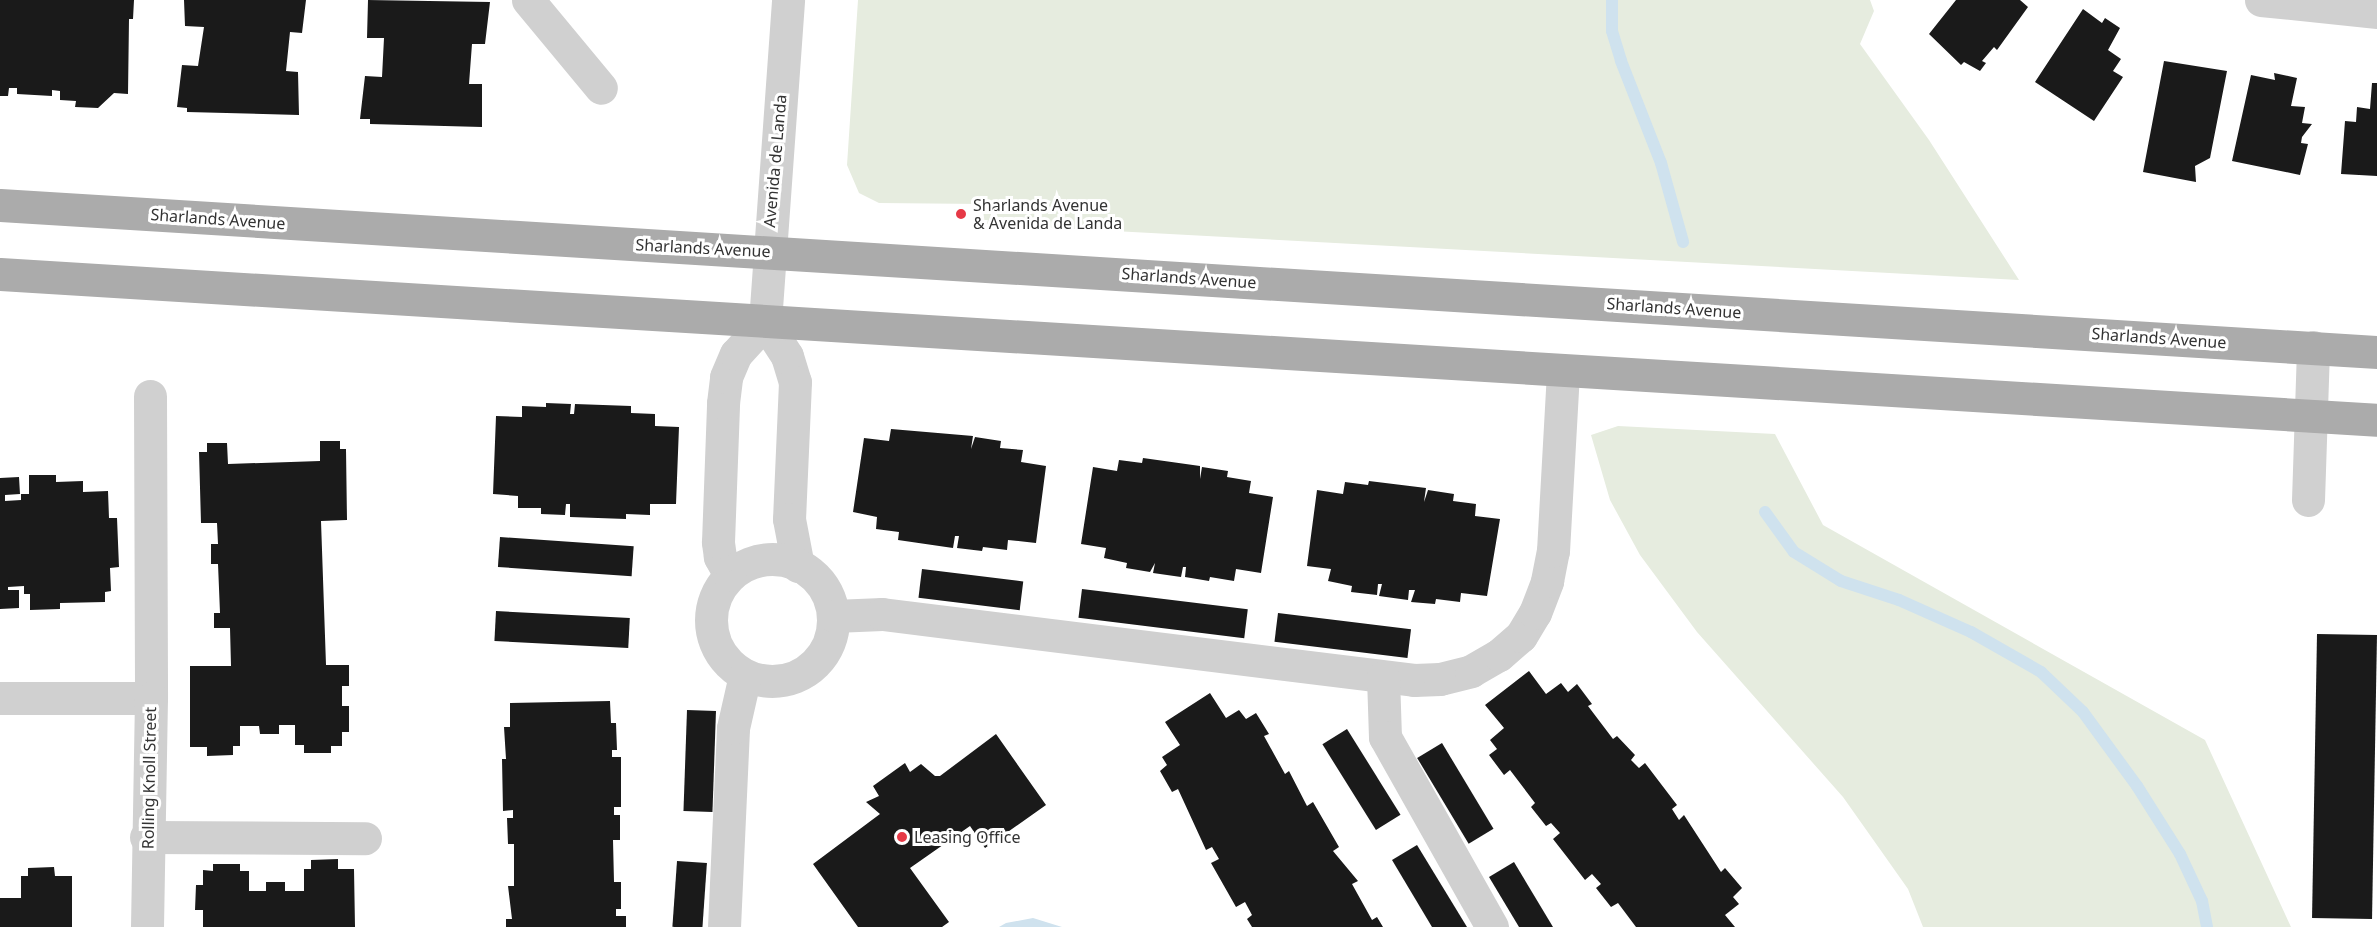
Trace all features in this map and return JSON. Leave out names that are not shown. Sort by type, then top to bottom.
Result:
[{"type":"main road","name":"Sharlands Avenue","points":[[0,205],[2377,352]]},
{"type":"main road","points":[[0,274],[2377,420]]},
{"type":"street","points":[[528,0],[601,88]]},
{"type":"street","name":"Avenida de Landa","points":[[765,322],[768,252],[788,0]]},
{"type":"street","points":[[2261,0],[2377,12]]},
{"type":"street","points":[[730,575],[720,557],[718,542],[726,376],[736,354],[765,322],[787,356],[795,382],[789,519],[798,566]]},
{"type":"street","points":[[2307,500],[2313,347]]},
{"type":"street","points":[[834,616],[882,614],[1383,677],[1440,679],[1471,671],[1521,636],[1535,613],[1553,551],[1563,371]]},
{"type":"street","points":[[150,396],[151,698]]},
{"type":"street","points":[[782,559],[798,566],[807,569],[826,590],[834,616],[829,644],[813,666],[789,680],[762,682],[745,675],[718,650],[710,624],[714,597],[730,575],[754,561],[782,559]]},
{"type":"street","points":[[724,927],[733,728],[745,675]]},
{"type":"street","points":[[1383,677],[1385,737],[1492,927]]},
{"type":"street","name":"Rolling Knoll Street","points":[[0,698],[151,698],[147,927]]},
{"type":"street","points":[[147,837],[366,838]]},
{"type":"shaded area","points":[[858,0],[1870,0],[1874,11],[1860,44],[1929,140],[2019,280],[985,224],[982,204],[879,203],[859,193],[847,165]]},
{"type":"shaded area","points":[[1618,426],[1775,434],[1823,525],[2205,740],[2291,927],[1923,927],[1908,889],[1843,797],[1697,632],[1640,555],[1610,500],[1591,435]]},
{"type":"water","points":[[1033,918],[1062,927],[999,927],[1006,923]]},
{"type":"building","points":[[0,0],[134,0],[133,19],[129,19],[128,94],[114,93],[98,108],[75,107],[76,101],[60,100],[60,91],[52,90],[52,96],[17,94],[17,88],[9,88],[8,96],[0,96]]},
{"type":"building","points":[[184,0],[306,0],[302,33],[290,32],[286,71],[298,72],[299,115],[187,112],[187,108],[177,107],[182,65],[198,66],[204,27],[185,26]]},
{"type":"building","points":[[368,0],[490,2],[485,44],[472,44],[469,84],[482,84],[482,127],[370,124],[370,119],[360,119],[365,76],[382,77],[384,38],[367,38]]},
{"type":"building","points":[[1956,0],[2020,0],[2028,7],[1997,50],[1994,47],[1982,61],[1986,63],[1980,71],[1964,62],[1961,65],[1929,34]]},
{"type":"building","points":[[2083,9],[2102,23],[2105,18],[2120,28],[2108,50],[2121,59],[2113,71],[2123,77],[2094,121],[2035,82]]},
{"type":"building","points":[[2164,61],[2227,71],[2210,158],[2195,166],[2196,182],[2143,172]]},
{"type":"building","points":[[2274,73],[2297,78],[2291,106],[2305,107],[2302,123],[2312,124],[2302,137],[2301,143],[2308,144],[2300,175],[2232,161],[2251,75],[2275,80]]},
{"type":"building","points":[[2372,83],[2377,83],[2377,176],[2341,174],[2345,121],[2356,122],[2357,107],[2370,109]]},
{"type":"building","points":[[546,403],[571,404],[570,414],[574,414],[575,404],[631,406],[631,413],[655,414],[655,426],[679,427],[676,504],[650,504],[650,515],[626,514],[626,519],[570,517],[570,504],[566,504],[565,515],[541,514],[541,508],[518,508],[518,496],[493,494],[496,416],[522,417],[522,406],[546,407]]},
{"type":"building","points":[[891,429],[973,436],[971,449],[975,437],[1001,441],[1000,448],[1023,450],[1021,462],[1046,466],[1036,543],[1008,540],[1007,550],[983,547],[982,551],[957,548],[959,536],[955,536],[953,548],[898,540],[899,532],[876,529],[877,517],[853,512],[864,438],[889,441]]},
{"type":"building","points":[[320,441],[340,441],[340,449],[346,449],[347,520],[321,521],[326,665],[349,665],[349,686],[342,686],[342,706],[349,706],[349,732],[342,732],[342,746],[331,746],[331,753],[304,753],[304,745],[295,745],[295,725],[279,725],[279,734],[260,734],[259,726],[240,726],[240,746],[233,746],[233,755],[207,756],[207,747],[190,747],[190,666],[231,666],[230,628],[214,628],[214,613],[220,613],[218,564],[211,564],[211,544],[218,544],[217,523],[201,523],[199,452],[207,452],[207,443],[227,443],[228,464],[320,461]]},
{"type":"building","points":[[1143,458],[1200,466],[1200,479],[1202,467],[1228,471],[1227,477],[1251,481],[1249,493],[1273,497],[1261,573],[1236,569],[1234,581],[1210,577],[1209,581],[1185,577],[1186,567],[1183,567],[1181,577],[1153,573],[1155,563],[1150,572],[1126,568],[1127,563],[1104,558],[1106,548],[1081,544],[1093,467],[1117,471],[1119,460],[1142,463]]},
{"type":"building","points":[[29,475],[56,475],[56,482],[83,481],[83,492],[108,491],[109,518],[117,518],[119,567],[110,568],[111,591],[105,592],[105,602],[60,603],[60,609],[30,610],[30,594],[24,594],[24,586],[8,587],[8,590],[19,590],[19,608],[0,609],[0,478],[19,477],[20,494],[5,495],[5,501],[21,500],[21,494],[29,494]]},
{"type":"building","points":[[1369,481],[1426,488],[1424,502],[1428,490],[1454,494],[1453,501],[1476,504],[1475,516],[1500,519],[1487,596],[1461,593],[1460,602],[1436,599],[1435,604],[1411,602],[1415,590],[1409,590],[1408,600],[1379,596],[1382,584],[1378,584],[1377,595],[1351,592],[1352,586],[1328,581],[1331,569],[1307,566],[1317,490],[1343,494],[1345,482],[1368,485]]},
{"type":"building","points":[[500,537],[634,546],[632,576],[498,567]]},
{"type":"building","points":[[922,569],[1023,581],[1020,610],[918,598]]},
{"type":"building","points":[[1082,589],[1248,609],[1244,638],[1078,618]]},
{"type":"building","points":[[496,611],[630,618],[628,648],[494,641]]},
{"type":"building","points":[[1278,613],[1411,629],[1407,658],[1274,642]]},
{"type":"building","points":[[2317,634],[2377,635],[2372,919],[2312,918]]},
{"type":"building","points":[[1529,671],[1546,694],[1561,683],[1568,692],[1577,684],[1592,704],[1588,706],[1613,739],[1617,736],[1635,755],[1631,760],[1639,768],[1645,763],[1677,805],[1672,809],[1679,820],[1684,815],[1721,872],[1725,868],[1742,888],[1733,897],[1739,904],[1725,915],[1735,927],[1636,927],[1618,903],[1611,907],[1596,888],[1601,884],[1592,874],[1585,880],[1553,839],[1560,833],[1551,823],[1546,826],[1531,807],[1535,803],[1510,770],[1504,775],[1489,755],[1497,749],[1490,740],[1504,728],[1485,705]]},
{"type":"building","points":[[1210,693],[1226,718],[1239,710],[1246,719],[1256,713],[1269,734],[1264,736],[1285,774],[1289,771],[1307,806],[1313,802],[1339,847],[1333,851],[1358,881],[1352,884],[1372,920],[1377,917],[1383,927],[1252,927],[1247,919],[1252,915],[1245,902],[1236,907],[1211,863],[1219,859],[1212,847],[1206,850],[1178,789],[1172,792],[1160,771],[1167,765],[1162,757],[1180,745],[1165,722]]},
{"type":"building","points":[[610,701],[611,723],[616,723],[617,750],[612,750],[612,757],[621,757],[621,807],[614,807],[614,815],[620,815],[620,840],[613,840],[614,882],[621,882],[621,909],[616,909],[616,916],[626,916],[626,927],[506,927],[506,919],[512,919],[508,886],[514,886],[514,844],[508,844],[507,818],[513,818],[513,810],[503,811],[502,759],[506,759],[504,727],[510,727],[510,703]]},
{"type":"building","points":[[687,710],[716,711],[712,812],[683,811]]},
{"type":"building","points":[[1347,729],[1401,815],[1376,830],[1322,744]]},
{"type":"building","name":"Leasing Office","points":[[996,734],[1046,805],[985,848],[970,826],[910,868],[949,922],[942,927],[858,927],[813,864],[880,814],[866,802],[879,796],[873,786],[905,763],[910,772],[921,764],[935,776],[940,776]]},
{"type":"building","points":[[1442,743],[1494,829],[1469,844],[1417,758]]},
{"type":"building","points":[[1417,845],[1467,927],[1432,927],[1392,860]]},
{"type":"building","points":[[338,859],[338,869],[354,869],[355,927],[203,927],[203,910],[195,910],[196,885],[203,885],[203,870],[213,871],[213,864],[240,864],[240,871],[249,871],[249,891],[266,891],[266,882],[285,882],[285,891],[304,891],[304,869],[311,869],[311,860]]},
{"type":"building","points":[[677,861],[707,863],[702,927],[672,927]]},
{"type":"building","points":[[1514,862],[1553,927],[1519,927],[1489,877]]},
{"type":"building","points":[[54,867],[55,876],[72,876],[72,927],[0,927],[0,898],[21,898],[21,876],[28,876],[28,868]]},
{"type":"waterway","points":[[1612,0],[1612,31],[1621,61],[1661,163],[1683,242]]},
{"type":"waterway","points":[[1765,512],[1794,552],[1841,581],[1899,600],[1971,632],[2041,672],[2083,712],[2137,786],[2180,854],[2202,901],[2207,927]]},
{"type":"place","name":"Sharlands Avenue & Avenida de Landa","points":[[961,214]]},
{"type":"place","name":"Leasing Office","points":[[902,837]]}]
